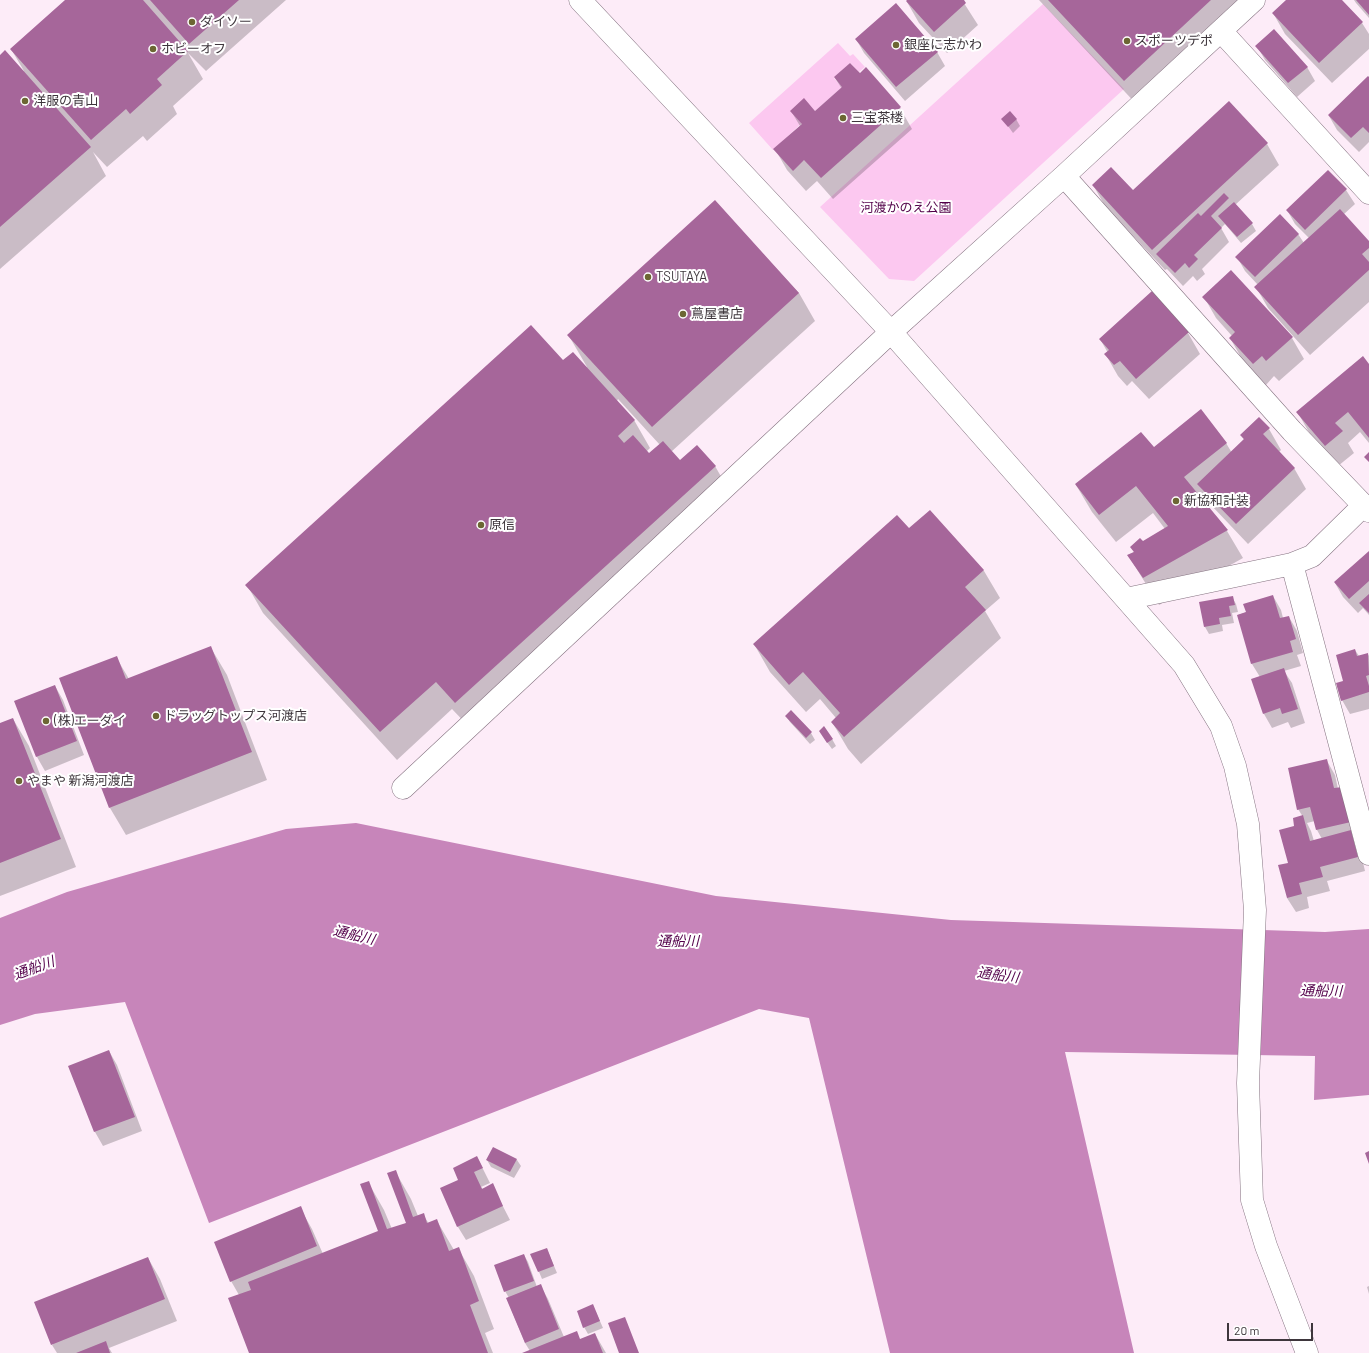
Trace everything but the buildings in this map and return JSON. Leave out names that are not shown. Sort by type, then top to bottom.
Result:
[{"type":"street","points":[[580,0],[892,332],[1184,665],[1221,726],[1235,766],[1248,824],[1256,910],[1248,1083],[1252,1200],[1266,1246],[1307,1353]]},
{"type":"street","points":[[403,788],[892,332],[1064,176],[1254,0]]},
{"type":"street","points":[[1221,31],[1369,193]]},
{"type":"street","points":[[1064,176],[1292,431],[1366,508],[1312,556],[1292,564],[1126,599]]},
{"type":"street","points":[[1292,564],[1369,854]]},
{"type":"green space","name":"河渡かのえ公園","points":[[1043,4],[1124,89],[914,281],[889,279],[820,207]]},
{"type":"green space","points":[[838,43],[850,56],[853,54],[865,67],[859,72],[850,63],[834,78],[842,87],[815,111],[804,99],[802,123],[773,150],[749,123]]},
{"type":"water","name":"通船川","points":[[356,823],[716,896],[951,920],[1325,932],[1369,929],[1369,1095],[1314,1100],[1315,1056],[1065,1052],[1134,1353],[890,1353],[809,1018],[759,1009],[209,1223],[125,1002],[35,1014],[0,1025],[0,918],[67,892],[286,829]]},
{"type":"place","name":"ダイソー","points":[[192,22]]},
{"type":"place","name":"スポーツデポ","points":[[1127,41]]},
{"type":"place","name":"銀座に志かわ","points":[[896,45]]},
{"type":"place","name":"ホビーオフ","points":[[153,49]]},
{"type":"place","name":"洋服の青山","points":[[25,101]]},
{"type":"place","name":"三宝茶楼","points":[[843,118]]},
{"type":"place","name":"TSUTAYA","points":[[648,277]]},
{"type":"place","name":"蔦屋書店","points":[[683,314]]},
{"type":"place","name":"新協和計装","points":[[1176,501]]},
{"type":"place","name":"原信","points":[[481,525]]},
{"type":"place","name":"ドラッグトップス河渡店","points":[[156,716]]},
{"type":"place","name":"(株)エーダイ","points":[[46,721]]},
{"type":"place","name":"やまや 新潟河渡店","points":[[19,781]]}]
